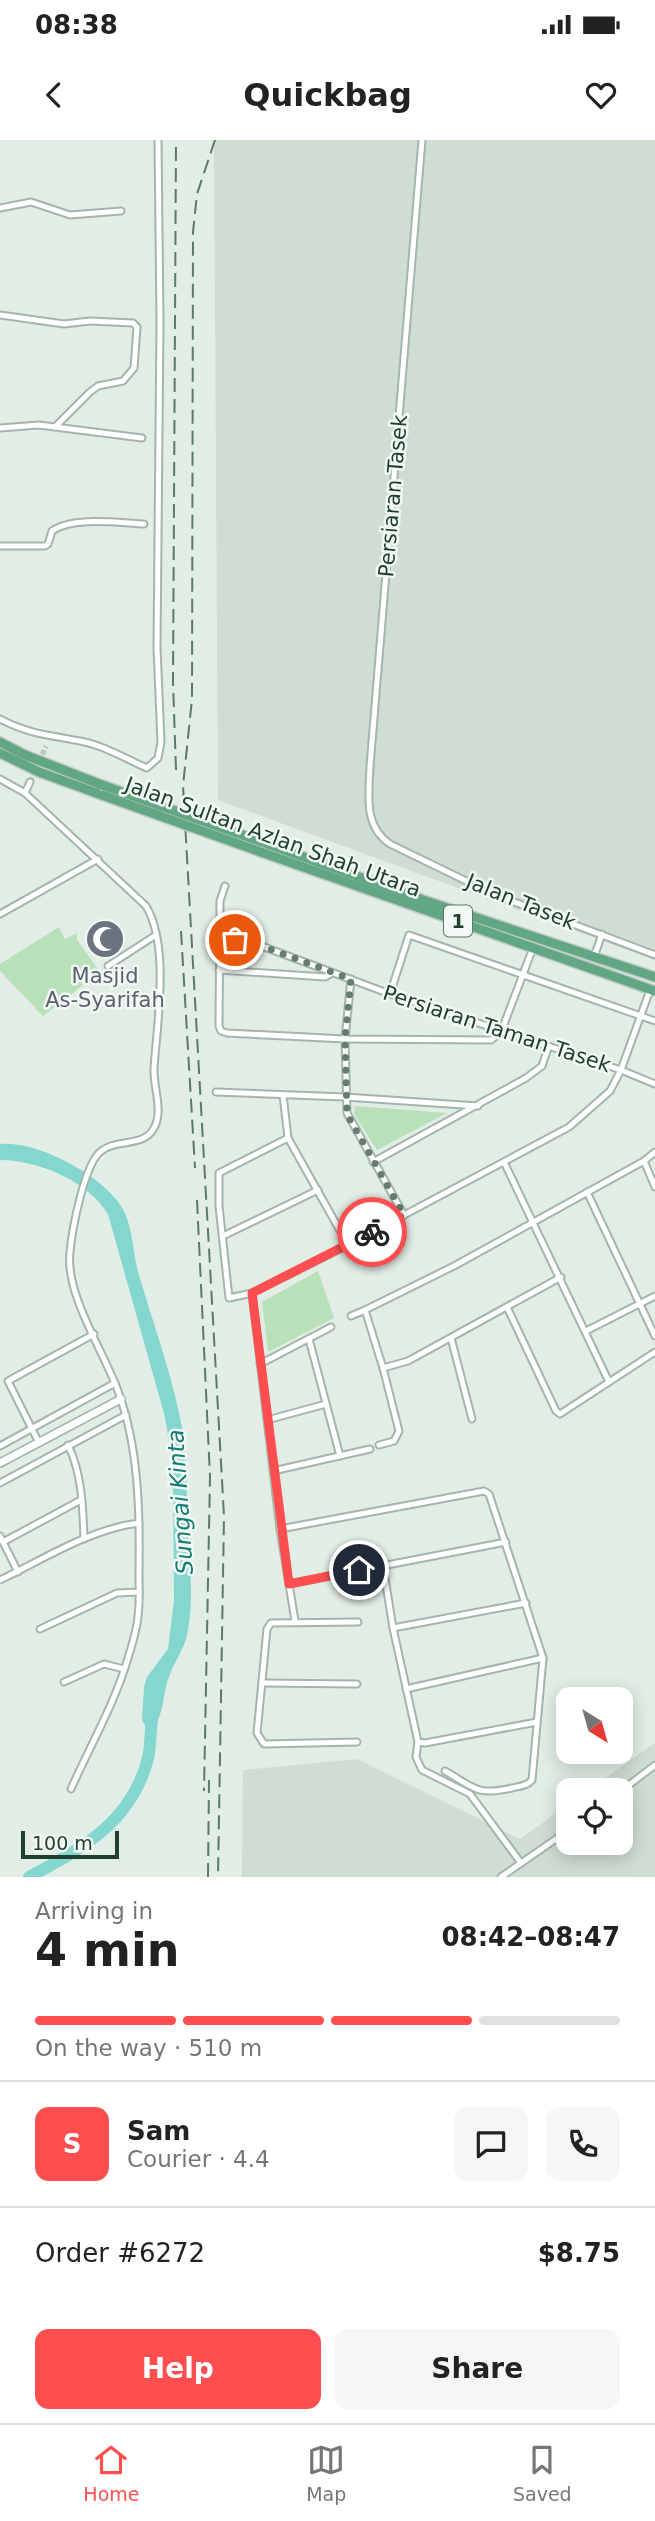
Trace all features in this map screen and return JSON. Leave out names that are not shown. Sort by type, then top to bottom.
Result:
[{"type":"main road","name":"Jalan Sultan Azlan Shah Utara","points":[[0,742],[102,790]]},
{"type":"main road","name":"Jalan Sultan Azlan Shah Utara","points":[[0,753],[39,772],[102,790],[262,847],[652,991]]},
{"type":"main road","name":"Jalan Sultan Azlan Shah Utara","points":[[262,847],[655,978]]},
{"type":"street","points":[[0,719],[17,728],[48,737],[82,741],[147,768],[158,758],[158,140]]},
{"type":"street","name":"Persiaran Tasek","points":[[390,844],[380,837],[368,809],[422,140]]},
{"type":"street","points":[[0,208],[31,202],[70,215],[121,211]]},
{"type":"street","points":[[0,315],[64,324],[90,321],[136,324],[137,351],[134,368],[123,381],[98,386],[55,427]]},
{"type":"street","points":[[0,428],[39,425],[142,438]]},
{"type":"street","points":[[0,546],[48,544],[52,531],[59,526],[86,522],[144,524]]},
{"type":"street","points":[[46,746],[48,737]]},
{"type":"street","points":[[0,779],[25,793],[146,906],[151,914],[156,935],[161,1003],[154,1071],[157,1124],[143,1139],[117,1144],[101,1151],[90,1170],[80,1198],[69,1263],[71,1282],[126,1415],[137,1488],[139,1523],[138,1616],[124,1669],[71,1788]]},
{"type":"street","points":[[25,793],[30,782]]},
{"type":"street","name":"Jalan Tasek","points":[[390,844],[493,894],[655,955]]},
{"type":"street","points":[[0,914],[98,859]]},
{"type":"street","points":[[225,886],[220,901],[220,1031],[345,1039],[485,1041],[495,1038],[501,1032],[533,948]]},
{"type":"street","points":[[390,994],[409,934],[655,1021]]},
{"type":"street","points":[[594,957],[602,934]]},
{"type":"street","points":[[108,966],[156,935]]},
{"type":"street","name":"Persiaran Taman Tasek","points":[[219,939],[251,942],[390,994],[621,1070],[655,1084]]},
{"type":"street","points":[[299,974],[305,963]]},
{"type":"street","points":[[219,970],[325,977],[332,973]]},
{"type":"street","points":[[351,979],[345,1039],[347,1114],[404,1215]]},
{"type":"street","points":[[288,1138],[219,1173],[219,1206],[229,1298],[252,1293],[348,1245],[569,1127],[608,1094],[621,1070],[652,991]]},
{"type":"street","points":[[373,1162],[538,1071],[545,1061],[548,1048]]},
{"type":"street","points":[[216,1092],[478,1106]]},
{"type":"street","points":[[283,1095],[288,1138],[348,1245]]},
{"type":"street","points":[[351,1316],[435,1276],[644,1161],[655,1152]]},
{"type":"street","points":[[644,1161],[655,1187]]},
{"type":"street","points":[[504,1162],[609,1382]]},
{"type":"street","points":[[223,1236],[318,1190]]},
{"type":"street","points":[[587,1192],[655,1336]]},
{"type":"street","points":[[383,1368],[408,1361],[561,1278]]},
{"type":"street","points":[[252,1293],[276,1499],[295,1621]]},
{"type":"street","points":[[586,1331],[655,1296]]},
{"type":"street","points":[[507,1307],[560,1414],[655,1352]]},
{"type":"street","points":[[365,1310],[399,1432],[394,1440],[379,1445]]},
{"type":"street","points":[[260,1364],[331,1327]]},
{"type":"street","points":[[39,1443],[9,1385],[9,1380],[94,1334]]},
{"type":"street","points":[[451,1338],[472,1419]]},
{"type":"street","points":[[309,1339],[340,1456]]},
{"type":"street","points":[[0,1446],[115,1383]]},
{"type":"street","points":[[0,1463],[121,1399]]},
{"type":"street","points":[[267,1420],[326,1404]]},
{"type":"street","points":[[0,1483],[126,1415]]},
{"type":"street","points":[[68,1445],[74,1457],[84,1539]]},
{"type":"street","points":[[273,1471],[370,1449]]},
{"type":"street","points":[[280,1529],[484,1491],[489,1494],[543,1658],[532,1780],[527,1784],[482,1793],[445,1771]]},
{"type":"street","points":[[3,1542],[81,1500]]},
{"type":"street","points":[[0,1580],[84,1539],[117,1527],[139,1523]]},
{"type":"street","points":[[0,1536],[18,1572]]},
{"type":"street","points":[[289,1584],[506,1542]]},
{"type":"street","points":[[383,1566],[393,1628],[418,1742],[416,1758],[422,1770],[473,1797],[521,1863]]},
{"type":"street","points":[[40,1629],[117,1593],[139,1591]]},
{"type":"street","points":[[393,1628],[526,1602]]},
{"type":"street","points":[[357,1742],[264,1744],[257,1733],[267,1629],[271,1623],[358,1622]]},
{"type":"street","points":[[406,1689],[543,1658]]},
{"type":"street","points":[[64,1682],[104,1664],[124,1669]]},
{"type":"street","points":[[262,1683],[358,1684]]},
{"type":"street","points":[[418,1742],[425,1743],[537,1722]]},
{"type":"street","points":[[633,1782],[655,1765]]},
{"type":"street","points":[[501,1877],[556,1839]]},
{"type":"shaded area","points":[[214,140],[655,140],[655,960],[218,800]]},
{"type":"shaded area","points":[[655,1743],[655,1877],[242,1877],[243,1770],[357,1759],[520,1839],[556,1813],[556,1855],[633,1855],[633,1778],[605,1778],[625,1764],[634,1764],[634,1758]]},
{"type":"green space","points":[[59,927],[65,939],[77,933],[77,940],[100,972],[43,1016],[0,971],[0,964]]},
{"type":"green space","points":[[355,1106],[447,1113],[377,1150],[354,1114]]},
{"type":"green space","points":[[318,1271],[334,1318],[268,1352],[262,1302]]},
{"type":"water","name":"Sungai Kinta","points":[[0,1144],[33,1148],[71,1164],[104,1187],[117,1200],[128,1220],[139,1275],[174,1393],[186,1459],[190,1610],[186,1640],[167,1682],[159,1719],[150,1733],[142,1720],[144,1687],[147,1677],[168,1649],[174,1601],[173,1466],[165,1417],[108,1214],[88,1192],[61,1175],[30,1164],[0,1160]]},
{"type":"waterway","name":"Sungai Kinta","points":[[29,1877],[86,1843],[118,1816],[141,1780],[149,1753],[152,1720]]},
{"type":"tunnel","points":[[30,782],[46,746]]},
{"type":"railway","points":[[176,140],[173,682],[176,770]]},
{"type":"railway","points":[[215,140],[197,194],[193,232],[192,699],[183,786],[224,1516],[218,1877]]},
{"type":"railway","points":[[181,931],[195,1168]]},
{"type":"railway","points":[[197,1200],[210,1477],[204,1791]]},
{"type":"railway","points":[[208,1877],[209,1780]]},
{"type":"way so far","points":[[235,940],[251,942],[351,979],[345,1039],[347,1114],[404,1215],[372,1232]]},
{"type":"place","name":"Masjid As-Syarifah","points":[[105,939]]},
{"type":"route","points":[[359,1570],[289,1584],[276,1499],[252,1293],[372,1232]]}]
